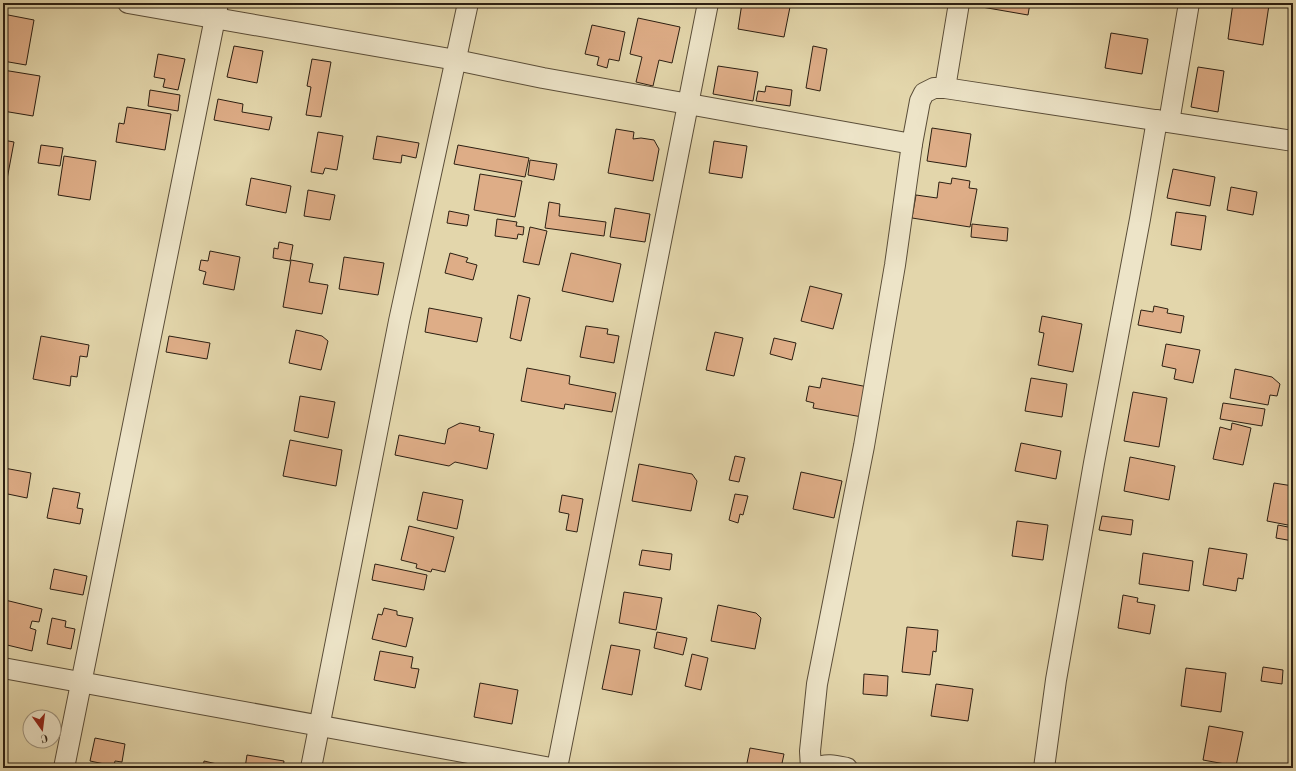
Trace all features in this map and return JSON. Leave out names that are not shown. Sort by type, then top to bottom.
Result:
[{"type":"street","points":[[128,3],[217,11],[543,78],[912,144]]},
{"type":"street","points":[[310,768],[397,329],[468,3]]},
{"type":"street","points":[[557,768],[708,3]]},
{"type":"street","points":[[945,88],[959,3]]},
{"type":"street","points":[[1044,768],[1056,680],[1094,463],[1140,219],[1189,3]]},
{"type":"street","points":[[64,768],[217,11]]},
{"type":"street","points":[[811,768],[810,750],[818,684],[864,446],[895,265],[912,144],[920,101],[924,93],[934,88],[945,88],[1293,141]]},
{"type":"street","points":[[3,668],[551,768]]},
{"type":"street","points":[[817,768],[819,766],[831,765],[847,768]]},
{"type":"building","points":[[742,3],[769,3],[790,7],[784,37],[738,29]]},
{"type":"building","points":[[977,3],[1030,3],[1028,15],[976,6]]},
{"type":"building","points":[[1233,3],[1258,3],[1269,5],[1263,45],[1228,39]]},
{"type":"building","points":[[3,14],[34,20],[26,65],[3,61]]},
{"type":"building","points":[[638,18],[680,27],[672,63],[659,60],[653,86],[636,82],[642,57],[630,54]]},
{"type":"building","points":[[592,25],[625,32],[619,61],[609,59],[607,68],[597,65],[599,57],[585,54]]},
{"type":"building","points":[[1111,33],[1148,39],[1142,74],[1105,68]]},
{"type":"building","points":[[234,46],[263,51],[257,83],[227,77]]},
{"type":"building","points":[[813,46],[827,49],[820,91],[806,88]]},
{"type":"building","points":[[158,54],[185,59],[178,90],[163,87],[165,79],[154,77]]},
{"type":"building","points":[[312,59],[331,62],[321,117],[306,115],[311,87],[307,86]]},
{"type":"building","points":[[718,66],[758,72],[753,101],[713,94]]},
{"type":"building","points":[[1198,67],[1224,71],[1218,112],[1191,107]]},
{"type":"building","points":[[3,70],[40,76],[33,116],[3,111]]},
{"type":"building","points":[[766,86],[792,90],[790,106],[756,101],[758,91],[765,92]]},
{"type":"building","points":[[150,90],[180,95],[178,111],[148,106]]},
{"type":"building","points":[[218,99],[243,104],[242,112],[272,117],[269,130],[214,120]]},
{"type":"building","points":[[127,107],[171,114],[165,150],[116,142],[119,123],[124,124]]},
{"type":"building","points":[[932,128],[971,134],[966,167],[927,161]]},
{"type":"building","points":[[616,129],[634,132],[633,139],[641,138],[654,140],[659,149],[653,181],[608,173]]},
{"type":"building","points":[[318,132],[343,136],[337,170],[325,168],[323,174],[311,172]]},
{"type":"building","points":[[377,136],[419,143],[416,158],[402,155],[401,163],[373,159]]},
{"type":"building","points":[[3,140],[14,142],[5,190],[3,189]]},
{"type":"building","points":[[714,141],[747,146],[742,178],[709,173]]},
{"type":"building","points":[[41,145],[63,148],[60,166],[38,163]]},
{"type":"building","points":[[458,145],[529,158],[525,177],[454,164]]},
{"type":"building","points":[[64,156],[96,161],[90,200],[58,195]]},
{"type":"building","points":[[530,160],[557,164],[554,180],[528,175]]},
{"type":"building","points":[[1173,169],[1215,177],[1210,206],[1167,198]]},
{"type":"building","points":[[480,174],[522,181],[515,217],[474,210]]},
{"type":"building","points":[[251,178],[291,186],[286,213],[246,205]]},
{"type":"building","points":[[952,178],[970,181],[969,188],[977,189],[970,227],[912,218],[916,195],[937,198],[939,182],[951,184]]},
{"type":"building","points":[[1231,187],[1257,192],[1253,215],[1227,210]]},
{"type":"building","points":[[308,190],[335,195],[330,220],[304,216]]},
{"type":"building","points":[[549,202],[560,204],[559,216],[606,222],[604,236],[545,228]]},
{"type":"building","points":[[615,208],[650,214],[645,242],[610,237]]},
{"type":"building","points":[[449,211],[469,215],[467,226],[447,223]]},
{"type":"building","points":[[1176,212],[1206,216],[1201,250],[1171,245]]},
{"type":"building","points":[[497,219],[517,222],[516,226],[524,227],[523,235],[518,234],[517,239],[495,236]]},
{"type":"building","points":[[972,224],[1008,228],[1007,241],[971,237]]},
{"type":"building","points":[[530,227],[547,231],[539,265],[523,262]]},
{"type":"building","points":[[279,242],[293,245],[290,261],[273,258],[274,248],[278,249]]},
{"type":"building","points":[[210,251],[240,257],[234,290],[203,284],[206,272],[199,270],[201,260],[208,261]]},
{"type":"building","points":[[450,253],[468,258],[466,262],[477,265],[473,280],[445,273]]},
{"type":"building","points":[[571,253],[621,264],[613,302],[562,291]]},
{"type":"building","points":[[344,257],[384,263],[378,295],[339,289]]},
{"type":"building","points":[[291,260],[313,264],[309,282],[328,285],[322,314],[283,307]]},
{"type":"building","points":[[810,286],[842,294],[833,329],[801,321]]},
{"type":"building","points":[[518,295],[530,298],[521,341],[510,338]]},
{"type":"building","points":[[1154,306],[1168,309],[1167,313],[1184,316],[1181,333],[1138,325],[1141,310],[1153,312]]},
{"type":"building","points":[[429,308],[482,318],[477,342],[425,332]]},
{"type":"building","points":[[1042,316],[1082,324],[1073,372],[1038,365],[1044,333],[1039,332]]},
{"type":"building","points":[[586,326],[608,329],[607,334],[619,336],[614,363],[580,357]]},
{"type":"building","points":[[296,330],[322,336],[328,341],[321,370],[289,363]]},
{"type":"building","points":[[715,332],[743,338],[734,376],[706,370]]},
{"type":"building","points":[[41,336],[89,345],[87,357],[80,356],[77,377],[71,376],[70,386],[33,379]]},
{"type":"building","points":[[169,336],[210,343],[207,359],[166,352]]},
{"type":"building","points":[[774,338],[796,343],[792,360],[770,354]]},
{"type":"building","points":[[1166,344],[1200,350],[1193,383],[1174,379],[1176,369],[1162,366]]},
{"type":"building","points":[[527,368],[570,376],[569,384],[616,393],[612,412],[565,404],[564,409],[521,401]]},
{"type":"building","points":[[1235,369],[1272,377],[1280,384],[1277,396],[1270,395],[1268,405],[1230,398]]},
{"type":"building","points":[[822,378],[868,387],[862,417],[813,408],[814,403],[806,401],[809,386],[820,388]]},
{"type":"building","points":[[1031,378],[1067,384],[1062,417],[1025,411]]},
{"type":"building","points":[[1133,392],[1167,398],[1159,447],[1124,441]]},
{"type":"building","points":[[300,396],[335,402],[328,438],[294,431]]},
{"type":"building","points":[[1223,403],[1265,409],[1262,426],[1220,419]]},
{"type":"building","points":[[460,423],[480,427],[479,431],[494,434],[487,469],[455,462],[449,466],[395,455],[399,435],[445,444],[448,429]]},
{"type":"building","points":[[1232,423],[1251,428],[1243,465],[1213,459],[1220,427],[1231,430]]},
{"type":"building","points":[[290,440],[342,450],[336,486],[283,476]]},
{"type":"building","points":[[1021,443],[1061,451],[1056,479],[1015,471]]},
{"type":"building","points":[[735,456],[745,458],[739,482],[729,480]]},
{"type":"building","points":[[1130,457],[1175,466],[1169,500],[1124,491]]},
{"type":"building","points":[[639,464],[692,474],[697,481],[691,511],[632,501]]},
{"type":"building","points":[[4,468],[31,473],[27,498],[3,493]]},
{"type":"building","points":[[801,472],[842,481],[834,518],[793,509]]},
{"type":"building","points":[[1274,483],[1293,486],[1293,526],[1267,521]]},
{"type":"building","points":[[53,488],[80,493],[77,508],[83,509],[80,524],[47,518]]},
{"type":"building","points":[[423,492],[463,500],[457,529],[417,520]]},
{"type":"building","points":[[735,494],[748,496],[743,515],[740,514],[738,523],[729,520]]},
{"type":"building","points":[[562,495],[583,499],[577,532],[566,530],[569,514],[559,512]]},
{"type":"building","points":[[1102,516],[1133,520],[1131,535],[1099,530]]},
{"type":"building","points":[[1017,521],[1048,525],[1043,560],[1012,556]]},
{"type":"building","points":[[1278,525],[1293,528],[1293,541],[1276,538]]},
{"type":"building","points":[[409,526],[454,537],[445,572],[432,569],[431,572],[416,568],[417,564],[401,560]]},
{"type":"building","points":[[1209,548],[1247,554],[1243,579],[1238,578],[1236,591],[1203,585]]},
{"type":"building","points":[[642,550],[672,554],[670,570],[639,565]]},
{"type":"building","points":[[1143,553],[1193,561],[1189,591],[1139,584]]},
{"type":"building","points":[[375,564],[427,575],[424,590],[372,580]]},
{"type":"building","points":[[54,569],[87,576],[83,595],[50,589]]},
{"type":"building","points":[[624,592],[662,598],[656,630],[619,623]]},
{"type":"building","points":[[1123,595],[1138,598],[1137,602],[1155,605],[1150,634],[1118,628]]},
{"type":"building","points":[[5,600],[42,609],[39,622],[32,621],[30,628],[36,630],[32,651],[3,644],[3,611]]},
{"type":"building","points":[[718,605],[756,613],[761,618],[755,649],[711,641]]},
{"type":"building","points":[[384,608],[397,611],[397,615],[413,618],[406,647],[372,639],[378,614],[382,615]]},
{"type":"building","points":[[52,618],[66,621],[65,627],[75,629],[71,649],[47,644]]},
{"type":"building","points":[[907,627],[938,630],[936,652],[933,651],[930,675],[902,672]]},
{"type":"building","points":[[657,632],[687,638],[683,655],[654,648]]},
{"type":"building","points":[[611,645],[640,650],[632,695],[602,689]]},
{"type":"building","points":[[380,651],[413,657],[411,668],[419,669],[415,688],[374,680]]},
{"type":"building","points":[[692,654],[708,658],[701,690],[685,686]]},
{"type":"building","points":[[1263,667],[1283,670],[1282,684],[1261,681]]},
{"type":"building","points":[[1186,668],[1226,673],[1221,712],[1181,706]]},
{"type":"building","points":[[864,674],[888,676],[887,696],[863,694]]},
{"type":"building","points":[[480,683],[518,690],[512,724],[474,717]]},
{"type":"building","points":[[936,684],[973,689],[968,721],[931,716]]},
{"type":"building","points":[[1209,726],[1243,732],[1236,766],[1203,760]]},
{"type":"building","points":[[95,738],[125,744],[122,762],[115,761],[114,766],[90,761]]},
{"type":"building","points":[[750,748],[784,754],[781,768],[746,768]]},
{"type":"building","points":[[247,755],[284,761],[283,768],[245,768]]},
{"type":"building","points":[[204,761],[230,767],[230,768],[203,768]]}]
